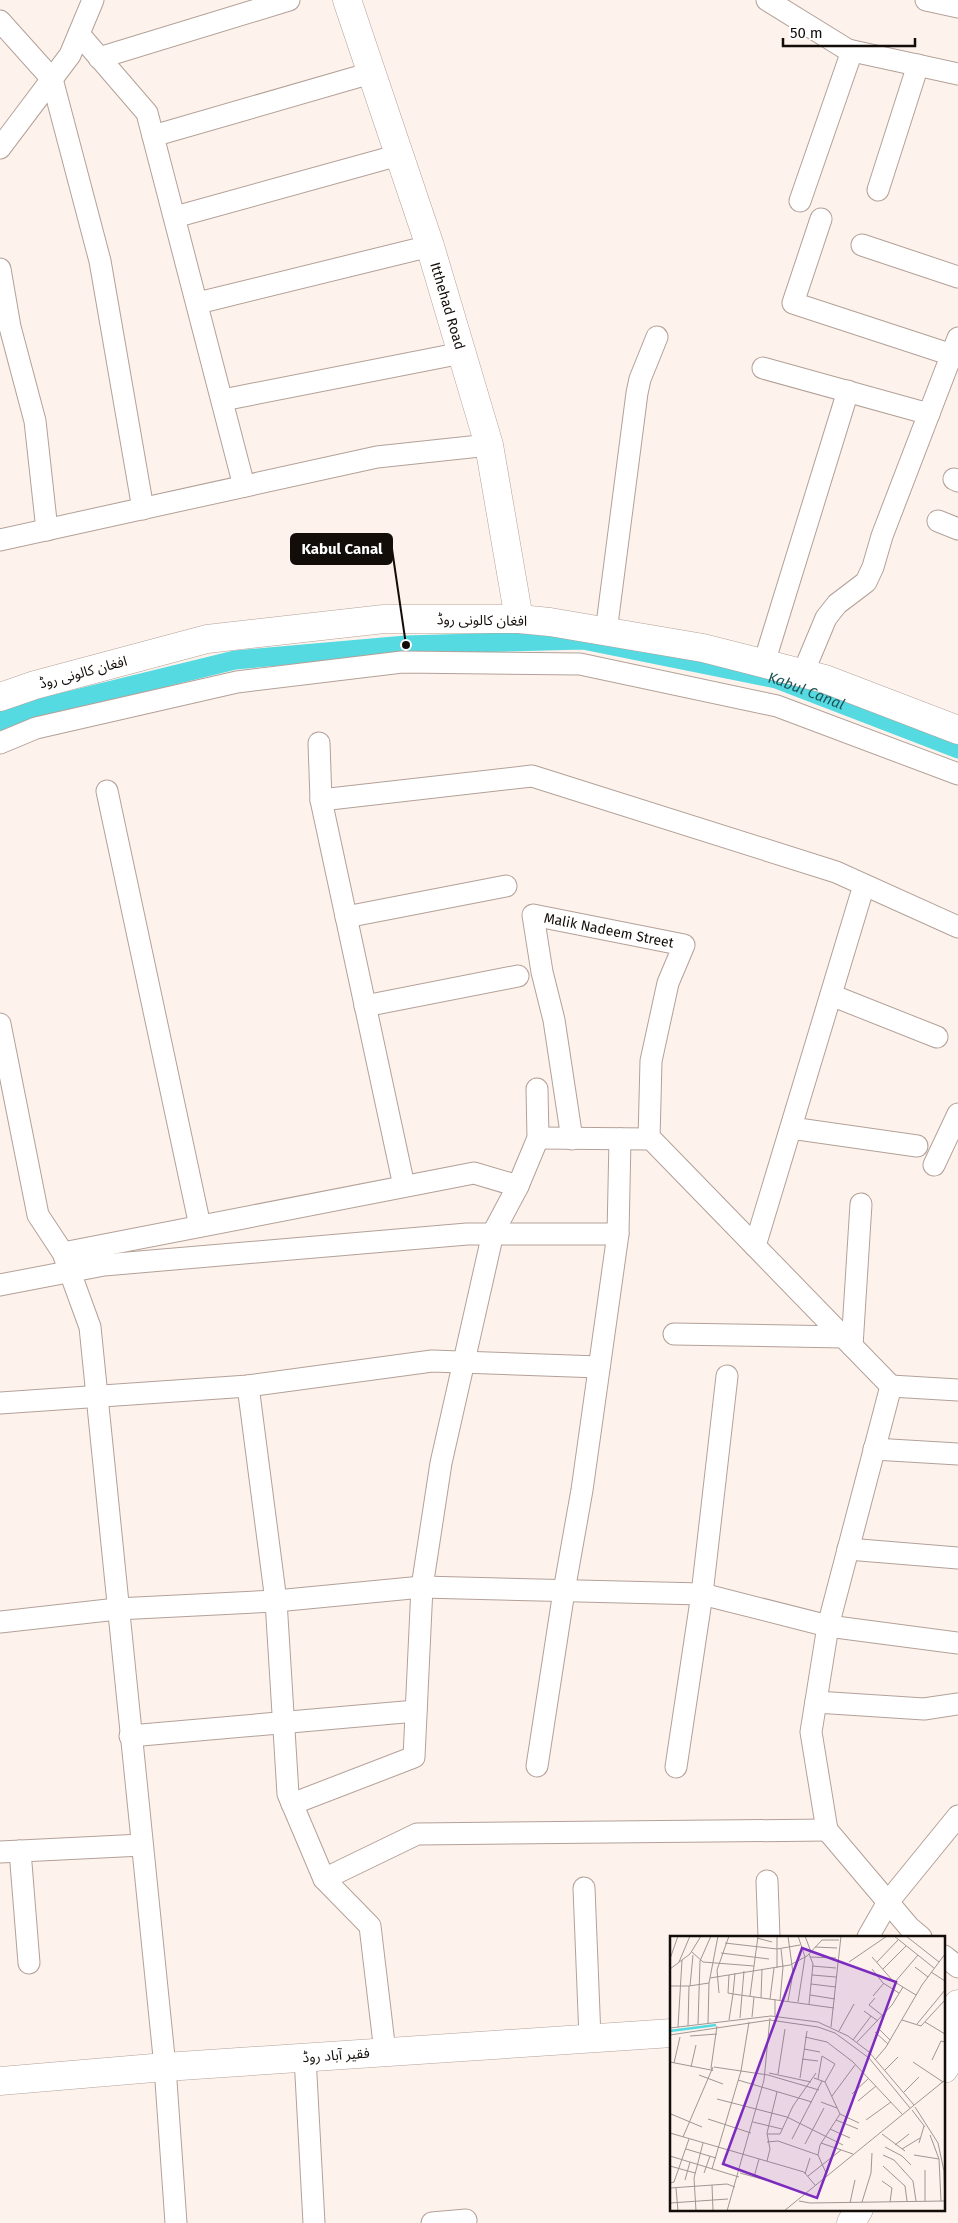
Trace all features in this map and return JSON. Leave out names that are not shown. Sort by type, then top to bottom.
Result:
[{"type":"street","points":[[99,58],[289,0]]},
{"type":"street","name":"Itthehad Road","points":[[348,0],[430,246],[489,445],[519,619]]},
{"type":"street","points":[[767,0],[852,51],[958,74]]},
{"type":"street","points":[[926,0],[958,6]]},
{"type":"street","points":[[0,148],[70,55],[79,34],[87,3]]},
{"type":"street","points":[[0,21],[52,79],[100,261],[143,509]]},
{"type":"street","points":[[79,34],[147,113],[198,303],[244,486]]},
{"type":"street","points":[[800,201],[852,51]]},
{"type":"street","points":[[878,190],[918,65]]},
{"type":"street","points":[[153,136],[371,72]]},
{"type":"street","points":[[175,217],[399,155]]},
{"type":"street","points":[[803,673],[826,618],[836,604],[866,582],[955,346],[793,303],[821,219]]},
{"type":"street","points":[[862,245],[958,277]]},
{"type":"street","points":[[198,303],[430,246]]},
{"type":"street","points":[[0,268],[10,327],[36,421],[47,530]]},
{"type":"street","points":[[606,632],[637,393],[640,379],[657,337]]},
{"type":"street","points":[[223,400],[462,353]]},
{"type":"street","points":[[763,368],[929,414]]},
{"type":"street","points":[[764,663],[848,392]]},
{"type":"street","points":[[0,540],[377,457],[489,445]]},
{"type":"street","points":[[938,521],[958,529]]},
{"type":"street","name":"افغان کالونی روڈ","points":[[0,697],[36,685],[207,639],[384,619],[519,619],[550,622],[703,648],[764,663],[844,686],[958,730]]},
{"type":"street","points":[[0,743],[36,728],[237,682],[402,662],[580,664],[777,706],[958,774]]},
{"type":"street","points":[[319,742],[320,800],[404,1186]]},
{"type":"street","points":[[320,800],[532,776],[836,872],[958,927]]},
{"type":"street","points":[[107,791],[200,1226]]},
{"type":"street","points":[[755,1246],[864,884]]},
{"type":"street","points":[[346,917],[506,886]]},
{"type":"street","name":"Malik Nadeem Street","points":[[572,1139],[554,1020],[542,972],[533,915],[684,945],[668,984],[651,1060],[650,1139]]},
{"type":"street","points":[[365,1006],[518,976]]},
{"type":"street","points":[[831,995],[937,1037]]},
{"type":"street","points":[[0,1024],[38,1215],[66,1261],[90,1327],[117,1609],[165,2067],[176,2223]]},
{"type":"street","points":[[292,1804],[414,1757],[422,1587],[441,1463],[493,1233],[518,1186],[538,1138],[537,1089]]},
{"type":"street","points":[[934,1165],[958,1114]]},
{"type":"street","points":[[790,1128],[917,1146]]},
{"type":"street","points":[[538,1138],[650,1139],[891,1386],[958,1390]]},
{"type":"street","points":[[537,1766],[564,1591],[582,1490],[618,1234],[620,1139]]},
{"type":"street","points":[[0,1285],[66,1261],[200,1226],[404,1186],[474,1173],[518,1186]]},
{"type":"street","points":[[848,1341],[861,1204]]},
{"type":"street","points":[[66,1261],[124,1263],[493,1233],[618,1234]]},
{"type":"street","points":[[674,1334],[848,1341]]},
{"type":"street","points":[[0,1403],[248,1386],[432,1361],[599,1367]]},
{"type":"street","points":[[676,1767],[702,1594],[727,1376]]},
{"type":"street","points":[[248,1386],[276,1601],[288,1794],[324,1879],[370,1926],[385,2052]]},
{"type":"street","points":[[891,1386],[828,1626],[811,1732],[826,1830],[909,1927],[920,1936]]},
{"type":"street","points":[[874,1449],[958,1454]]},
{"type":"street","points":[[848,1549],[958,1558]]},
{"type":"street","points":[[0,1622],[117,1609],[276,1601],[422,1587],[702,1594],[828,1626],[958,1643]]},
{"type":"street","points":[[816,1702],[924,1709],[958,1704]]},
{"type":"street","points":[[130,1736],[416,1711]]},
{"type":"street","points":[[869,1936],[888,1902],[958,1816]]},
{"type":"street","points":[[324,1879],[417,1834],[826,1830]]},
{"type":"street","points":[[29,1963],[10,1851],[142,1845]]},
{"type":"street","points":[[768,1881],[769,1936]]},
{"type":"street","points":[[584,1888],[590,2038]]},
{"type":"street","points":[[946,1958],[958,1967]]},
{"type":"street","name":"فقیر آباد روڈ","points":[[0,2081],[165,2067],[670,2033]]},
{"type":"street","points":[[946,2066],[958,2046]]},
{"type":"street","points":[[306,2057],[314,2223]]},
{"type":"street","points":[[830,2223],[837,2210]]},
{"type":"street","points":[[850,2223],[858,2210]]},
{"type":"street","points":[[432,2223],[466,2220]]},
{"type":"waterway","name":"Kabul Canal","points":[[0,721],[31,710],[235,660],[406,645],[583,640],[776,679],[958,749]]},
{"type":"place","name":"Kabul Canal","points":[[406,645]]}]
